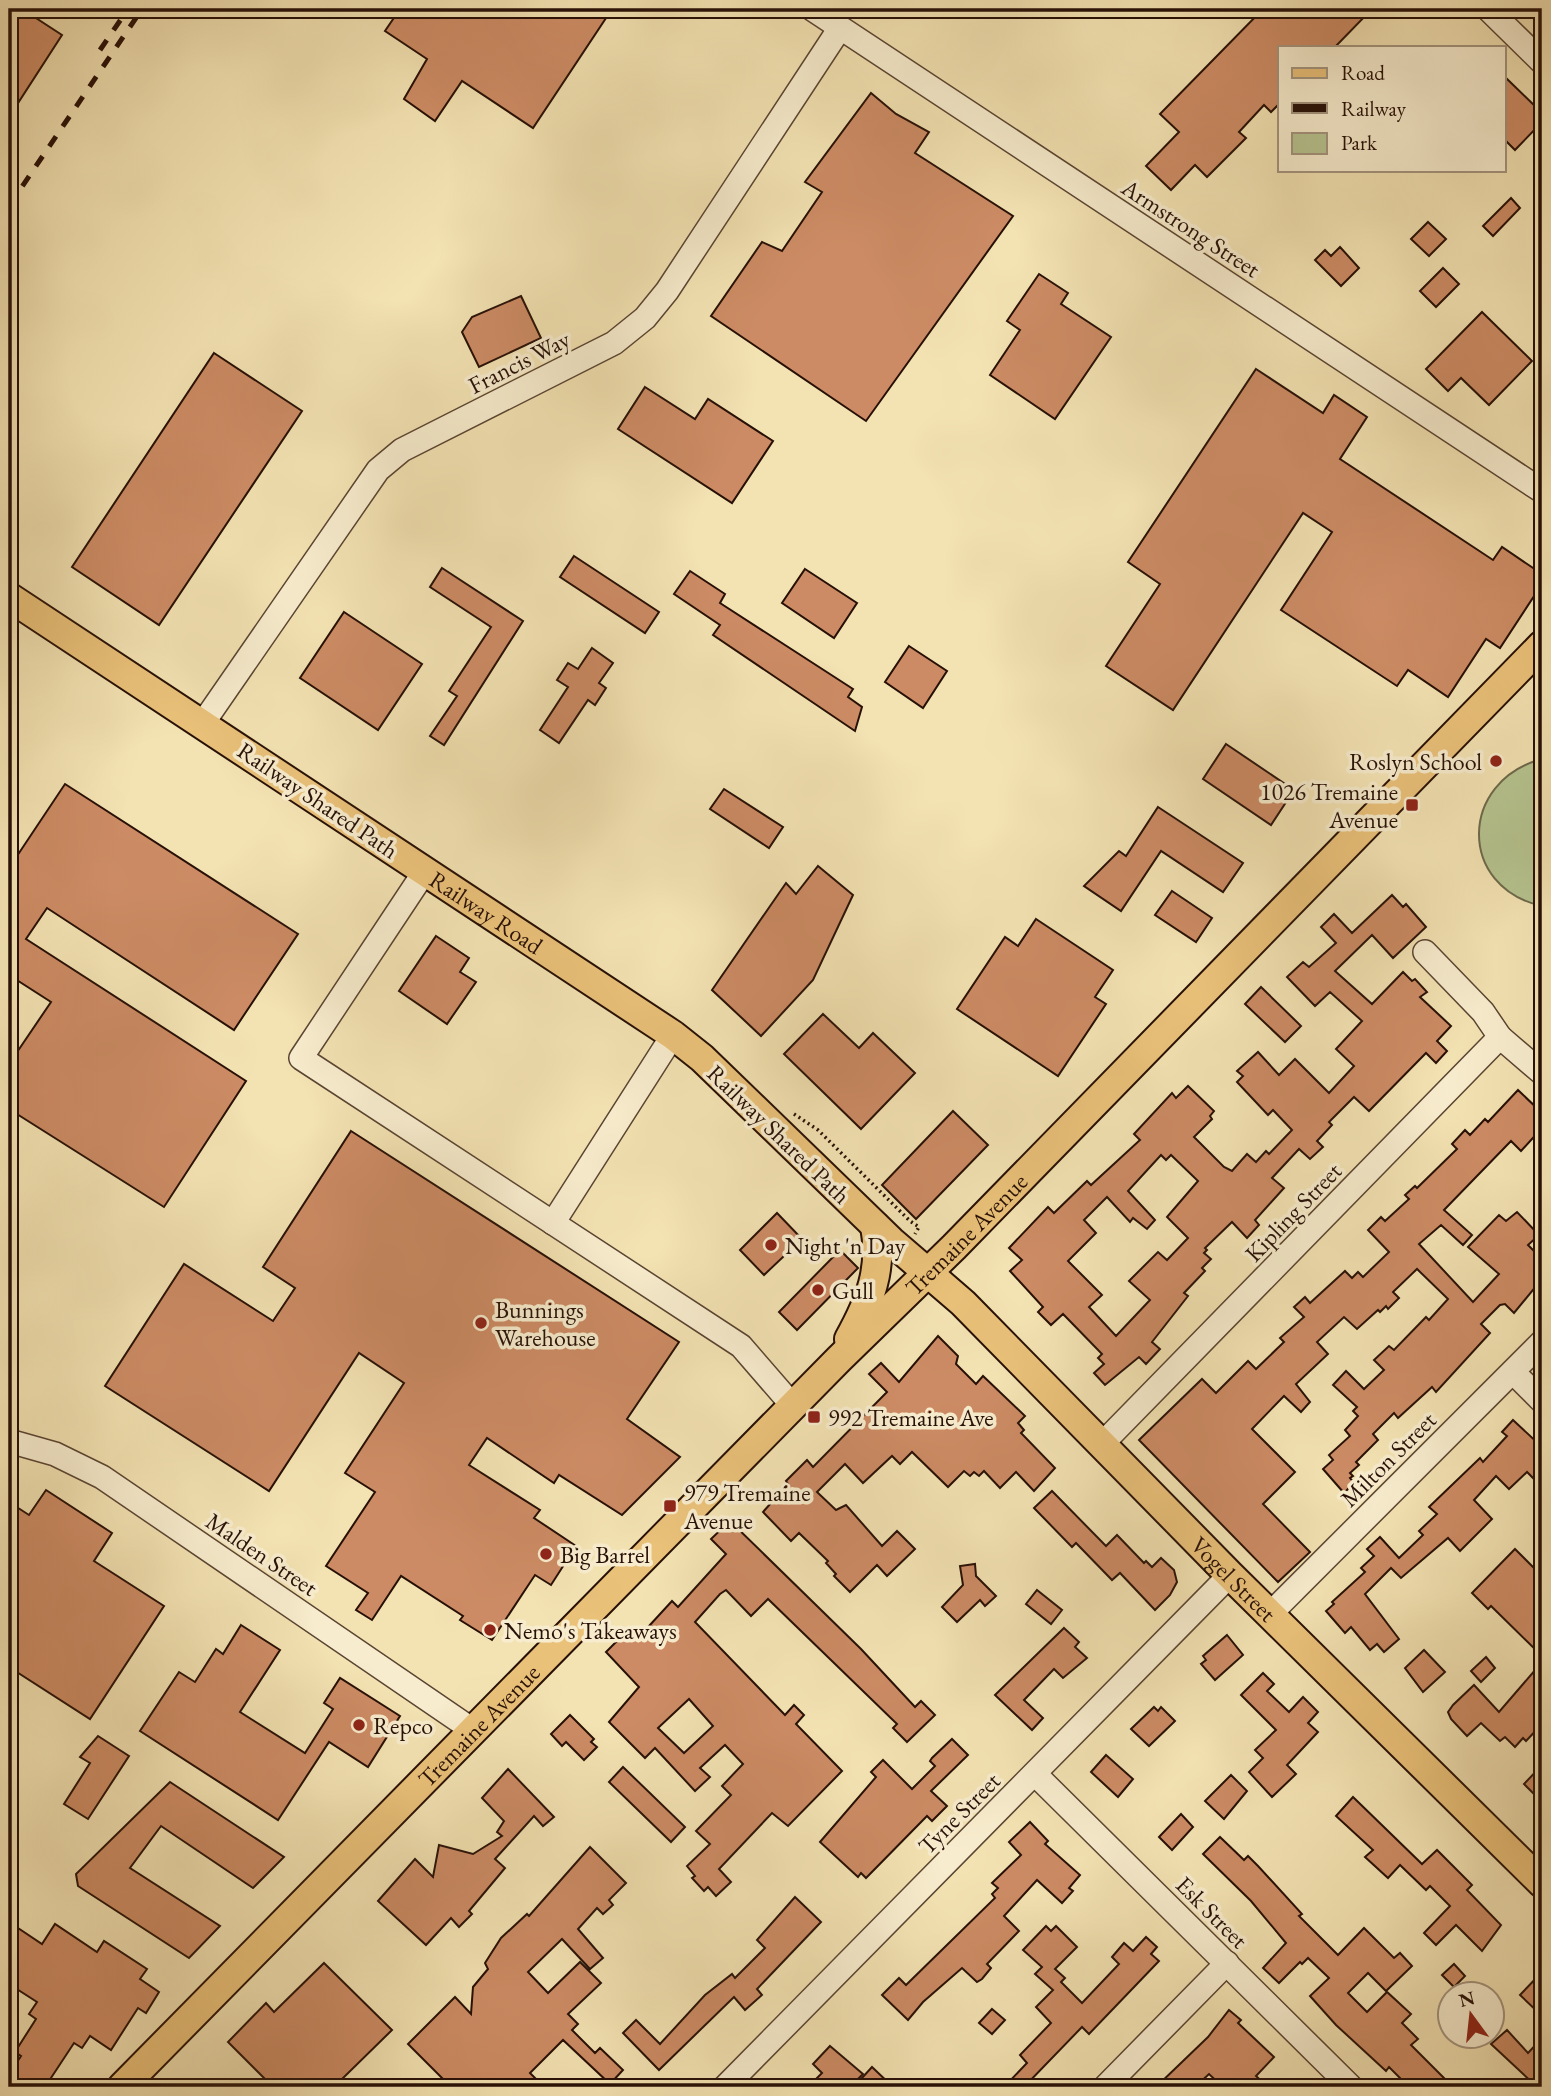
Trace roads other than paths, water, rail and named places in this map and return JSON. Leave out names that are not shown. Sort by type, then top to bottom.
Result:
[{"type":"main road","name":"Railway Road","points":[[9,597],[673,1035],[726,1078],[875,1226],[928,1272]]},
{"type":"main road","name":"Tremaine Avenue","points":[[122,2087],[839,1359],[928,1272],[1542,645]]},
{"type":"main road","points":[[839,1359],[875,1284],[878,1249],[875,1226]]},
{"type":"main road","name":"Vogel Street","points":[[928,1272],[963,1303],[1230,1575],[1542,1883]]},
{"type":"street","name":"Armstrong Street","points":[[811,9],[1542,491]]},
{"type":"street","points":[[1488,9],[1542,62]]},
{"type":"street","name":"Francis Way","points":[[203,723],[378,470],[402,450],[614,343],[645,318],[667,291],[840,28]]},
{"type":"street","points":[[425,871],[301,1058],[741,1346],[793,1406]]},
{"type":"street","points":[[1425,952],[1483,1012],[1500,1037],[1542,1073]]},
{"type":"street","points":[[553,1223],[673,1035]]},
{"type":"street","name":"Kipling Street","points":[[1102,1444],[1500,1037]]},
{"type":"street","name":"Milton Street","points":[[1270,1614],[1542,1342]]},
{"type":"street","points":[[1513,1372],[1542,1401]]},
{"type":"street","name":"Malden Street","points":[[9,1441],[55,1454],[102,1477],[474,1731]]},
{"type":"street","name":"Tyne Street","points":[[725,2087],[1230,1575]]},
{"type":"street","name":"Esk Street","points":[[1035,1774],[1351,2087]]},
{"type":"street","points":[[1105,2087],[1227,1964]]},
{"type":"railway","points":[[100,50],[128,9]]},
{"type":"railway","points":[[9,206],[142,9]]},
{"type":"place","name":"Roslyn School","points":[[1496,761]]},
{"type":"place","name":"1026 Tremaine Avenue","points":[[1412,805]]},
{"type":"place","name":"Night 'n Day","points":[[771,1245]]},
{"type":"place","name":"Gull","points":[[818,1290]]},
{"type":"place","name":"Bunnings Warehouse","points":[[481,1323]]},
{"type":"place","name":"992 Tremaine Ave","points":[[814,1417]]},
{"type":"place","name":"979 Tremaine Avenue","points":[[670,1506]]},
{"type":"place","name":"Big Barrel","points":[[546,1554]]},
{"type":"place","name":"Nemo's Takeaways","points":[[490,1630]]},
{"type":"place","name":"Repco","points":[[359,1725]]}]
